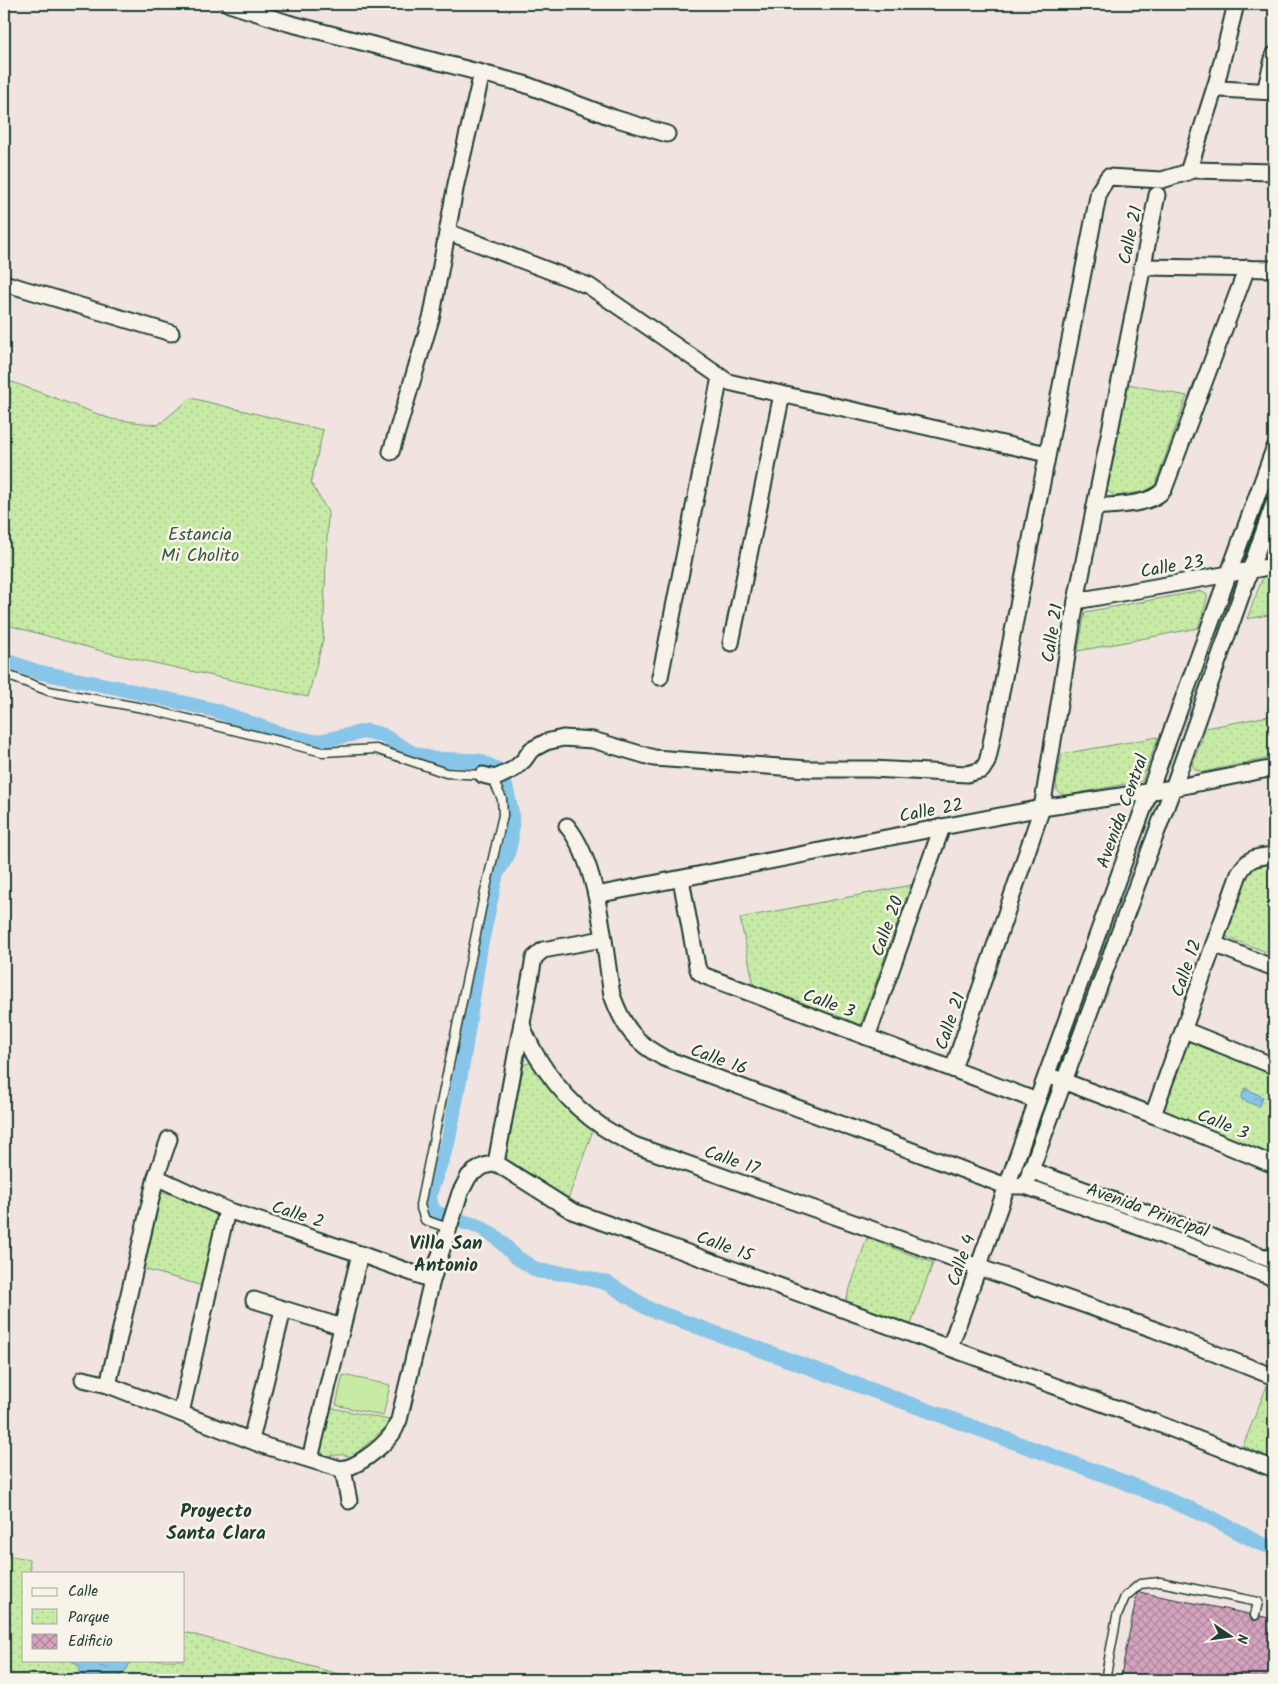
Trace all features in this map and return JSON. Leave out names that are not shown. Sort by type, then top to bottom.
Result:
[{"type":"street","points":[[229,4],[288,24],[524,84],[614,118],[667,134]]},
{"type":"street","points":[[494,776],[514,769],[531,750],[546,742],[563,738],[593,740],[654,758],[755,766],[967,774],[982,770],[989,754],[1099,191],[1108,177],[1162,180],[1188,172],[1217,81],[1236,4]]},
{"type":"street","points":[[1220,89],[1270,91],[1274,55]]},
{"type":"street","points":[[391,452],[432,314],[456,184],[482,73]]},
{"type":"street","points":[[1194,170],[1274,172]]},
{"type":"street","name":"Calle 21","points":[[953,1070],[1042,808],[1076,602],[1157,195]]},
{"type":"street","points":[[448,232],[589,286],[728,382],[1047,454]]},
{"type":"street","points":[[1142,267],[1274,269]]},
{"type":"street","points":[[1095,507],[1147,500],[1158,496],[1164,489],[1247,268]]},
{"type":"street","points":[[4,283],[170,333]]},
{"type":"street","points":[[660,677],[720,377]]},
{"type":"street","points":[[731,643],[782,394]]},
{"type":"street","name":"Avenida Central","points":[[1006,1186],[1274,449]]},
{"type":"street","points":[[1025,1186],[1173,788],[1274,503]]},
{"type":"street","name":"Calle 23","points":[[1076,602],[1274,566]]},
{"type":"street","name":"Calle 22","points":[[596,896],[1042,808],[1173,788],[1274,768]]},
{"type":"street","name":"Calle 16","points":[[567,826],[583,850],[596,896],[612,996],[619,1015],[635,1039],[649,1050],[664,1058],[1006,1186]]},
{"type":"street","name":"Calle 20","points":[[867,1037],[942,827]]},
{"type":"street","name":"Calle 12","points":[[1153,1115],[1243,865],[1251,859],[1274,855]]},
{"type":"street","name":"Calle 3","points":[[681,879],[699,972],[709,978],[1037,1101]]},
{"type":"street","points":[[83,1379],[108,1385],[262,1445],[343,1469],[360,1462],[393,1434],[399,1420],[432,1280],[460,1194],[469,1176],[484,1166],[496,1163],[532,962],[536,955],[550,948],[603,939]]},
{"type":"street","points":[[1214,944],[1274,968]]},
{"type":"street","name":"Calle 17","points":[[522,1022],[530,1044],[557,1086],[581,1111],[621,1139],[1153,1330],[1274,1377]]},
{"type":"street","points":[[1184,1030],[1274,1066]]},
{"type":"street","name":"Calle 3","points":[[1046,1075],[1153,1115],[1274,1165]]},
{"type":"street","points":[[108,1385],[156,1177],[169,1139]]},
{"type":"street","name":"Calle 15","points":[[496,1163],[572,1211],[950,1347],[1154,1422],[1274,1469]]},
{"type":"street","name":"Avenida Principal","points":[[1030,1170],[1274,1261]]},
{"type":"street","name":"Calle 2","points":[[156,1177],[226,1210],[432,1280]]},
{"type":"street","name":"Avenida Principal","points":[[1006,1186],[1025,1186],[1274,1278]]},
{"type":"street","name":"Calle 4","points":[[950,1347],[1006,1186]]},
{"type":"street","points":[[181,1413],[226,1210]]},
{"type":"street","points":[[310,1459],[360,1254]]},
{"type":"street","points":[[254,1300],[342,1327]]},
{"type":"street","points":[[251,1440],[283,1310]]},
{"type":"street","points":[[343,1469],[350,1502]]},
{"type":"lane","points":[[4,674],[49,691],[143,708],[323,752],[376,749],[446,773],[494,776],[495,784],[500,791],[504,807],[503,815],[482,905],[420,1206],[425,1220],[450,1223]]},
{"type":"lane","points":[[1105,1680],[1117,1616],[1126,1597],[1140,1584],[1160,1582],[1258,1602],[1255,1616]]},
{"type":"green space","name":"Estancia Mi Cholito","points":[[4,379],[111,419],[158,425],[191,398],[323,430],[311,483],[328,512],[323,640],[308,697],[105,652],[4,624]]},
{"type":"green space","points":[[1128,384],[1187,396],[1155,485],[1147,491],[1115,496],[1107,491]]},
{"type":"green space","points":[[1274,573],[1274,614],[1247,619],[1264,574]]},
{"type":"green space","points":[[1201,591],[1207,595],[1207,599],[1198,628],[1078,651],[1085,612]]},
{"type":"green space","points":[[1274,715],[1274,757],[1203,772],[1196,770],[1192,765],[1206,728]]},
{"type":"green space","points":[[1158,737],[1142,781],[1068,795],[1061,794],[1057,790],[1057,778],[1062,754]]},
{"type":"green space","points":[[1274,860],[1274,955],[1224,936],[1246,869]]},
{"type":"green space","points":[[911,885],[860,1026],[754,986],[740,918]]},
{"type":"green space","points":[[1190,1042],[1274,1074],[1274,1155],[1164,1110],[1164,1105],[1184,1048]]},
{"type":"green space","points":[[529,1063],[534,1065],[565,1104],[593,1130],[568,1199],[504,1158],[524,1065]]},
{"type":"green space","points":[[165,1193],[215,1214],[218,1219],[203,1286],[144,1269],[161,1194]]},
{"type":"green space","points":[[867,1238],[933,1263],[910,1327],[845,1303]]},
{"type":"green space","points":[[343,1375],[390,1385],[383,1416],[336,1405]]},
{"type":"green space","points":[[1268,1383],[1274,1385],[1274,1459],[1243,1446]]},
{"type":"green space","points":[[328,1407],[389,1420],[386,1427],[352,1457],[343,1455],[328,1456],[318,1453]]},
{"type":"green space","points":[[4,1555],[29,1559],[31,1572],[22,1572],[22,1662],[185,1662],[185,1632],[361,1680],[4,1680]]},
{"type":"water","points":[[1245,1088],[1263,1097],[1259,1107],[1241,1099]]},
{"type":"water","points":[[74,1662],[129,1662],[127,1669],[115,1680],[106,1680],[104,1677],[96,1676],[82,1680],[77,1677],[81,1668]]},
{"type":"building","points":[[1139,1592],[1249,1614],[1254,1621],[1259,1619],[1260,1616],[1274,1619],[1274,1680],[1120,1680],[1137,1594]]},
{"type":"waterway","points":[[4,660],[38,672],[214,710],[284,735],[316,742],[367,731],[382,735],[412,753],[432,759],[479,761],[496,769],[506,788],[512,815],[511,840],[507,856],[496,875],[480,949],[463,1061],[448,1142],[429,1195],[432,1209],[439,1214],[480,1227],[497,1238],[516,1257],[538,1271],[571,1274],[607,1283],[649,1309],[1127,1483],[1210,1517],[1259,1543],[1274,1548]]},
{"type":"district","name":"Villa San Antonio","points":[[446,1253]]},
{"type":"district","name":"Proyecto Santa Clara","points":[[216,1521]]}]
